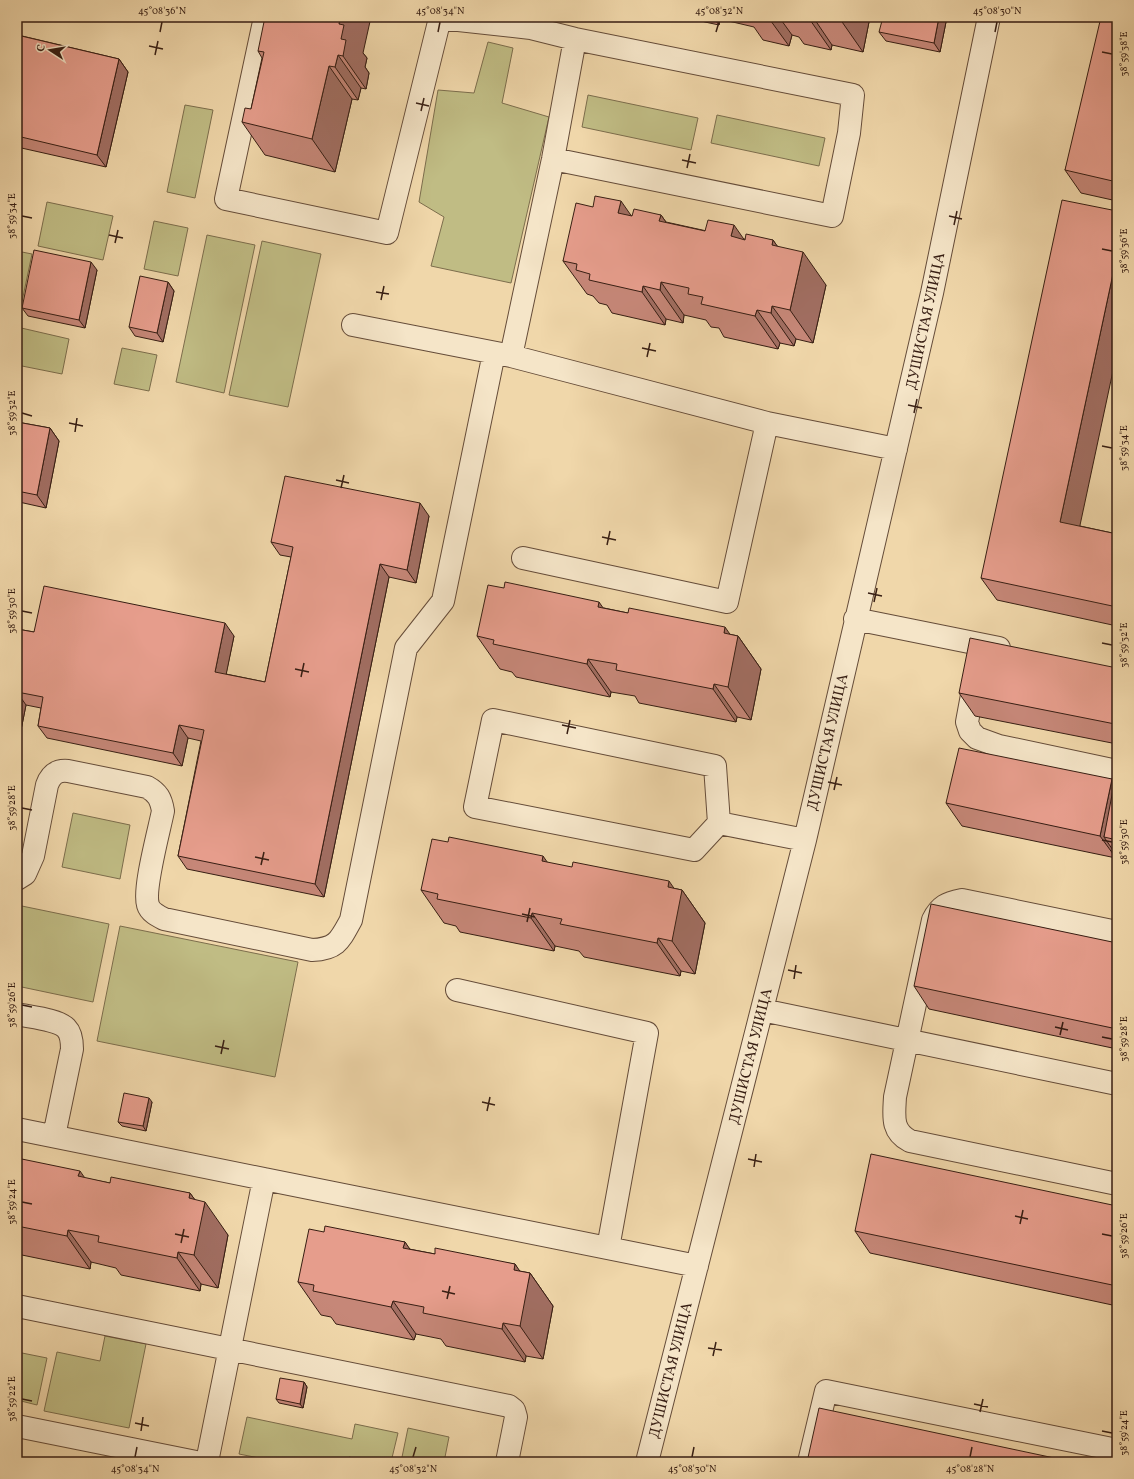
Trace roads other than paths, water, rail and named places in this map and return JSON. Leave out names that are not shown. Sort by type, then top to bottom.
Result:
[{"type":"street","points":[[265,17],[226,199],[387,233],[440,18],[532,22],[575,39],[853,95],[849,134],[832,216],[553,159]]},
{"type":"street","name":"ДУШИСТАЯ УЛИЦА","points":[[647,1462],[805,840],[855,619],[932,293],[990,17]]},
{"type":"street","points":[[17,879],[25,874],[33,856],[47,784],[51,776],[60,771],[68,771],[147,787],[156,792],[161,801],[163,811],[147,892],[148,906],[155,915],[164,919],[312,950],[327,949],[341,939],[351,920],[406,648],[443,601],[553,159],[575,39]]},
{"type":"street","points":[[353,325],[503,355],[767,423],[896,449]]},
{"type":"street","points":[[524,558],[727,602],[767,423]]},
{"type":"street","points":[[855,619],[1019,652]]},
{"type":"street","points":[[982,644],[967,722],[970,731],[977,738],[999,746],[1117,771]]},
{"type":"street","points":[[493,720],[715,766],[719,823],[694,850],[474,807],[493,720]]},
{"type":"street","points":[[719,823],[805,840]]},
{"type":"street","points":[[1117,932],[962,900],[947,903],[938,910],[933,920],[907,1039],[895,1098],[894,1118],[895,1129],[902,1137],[910,1141],[1117,1184]]},
{"type":"street","points":[[457,990],[647,1033],[608,1248]]},
{"type":"street","points":[[762,1010],[1117,1084]]},
{"type":"street","points":[[17,1014],[55,1022],[66,1028],[71,1037],[72,1048],[54,1136]]},
{"type":"street","points":[[17,1128],[697,1266]]},
{"type":"street","points":[[206,1462],[264,1179]]},
{"type":"street","points":[[17,1306],[509,1406],[514,1410],[516,1417],[507,1462]]},
{"type":"street","points":[[809,1462],[826,1391],[1117,1450]]},
{"type":"street","points":[[17,1426],[196,1462]]}]
